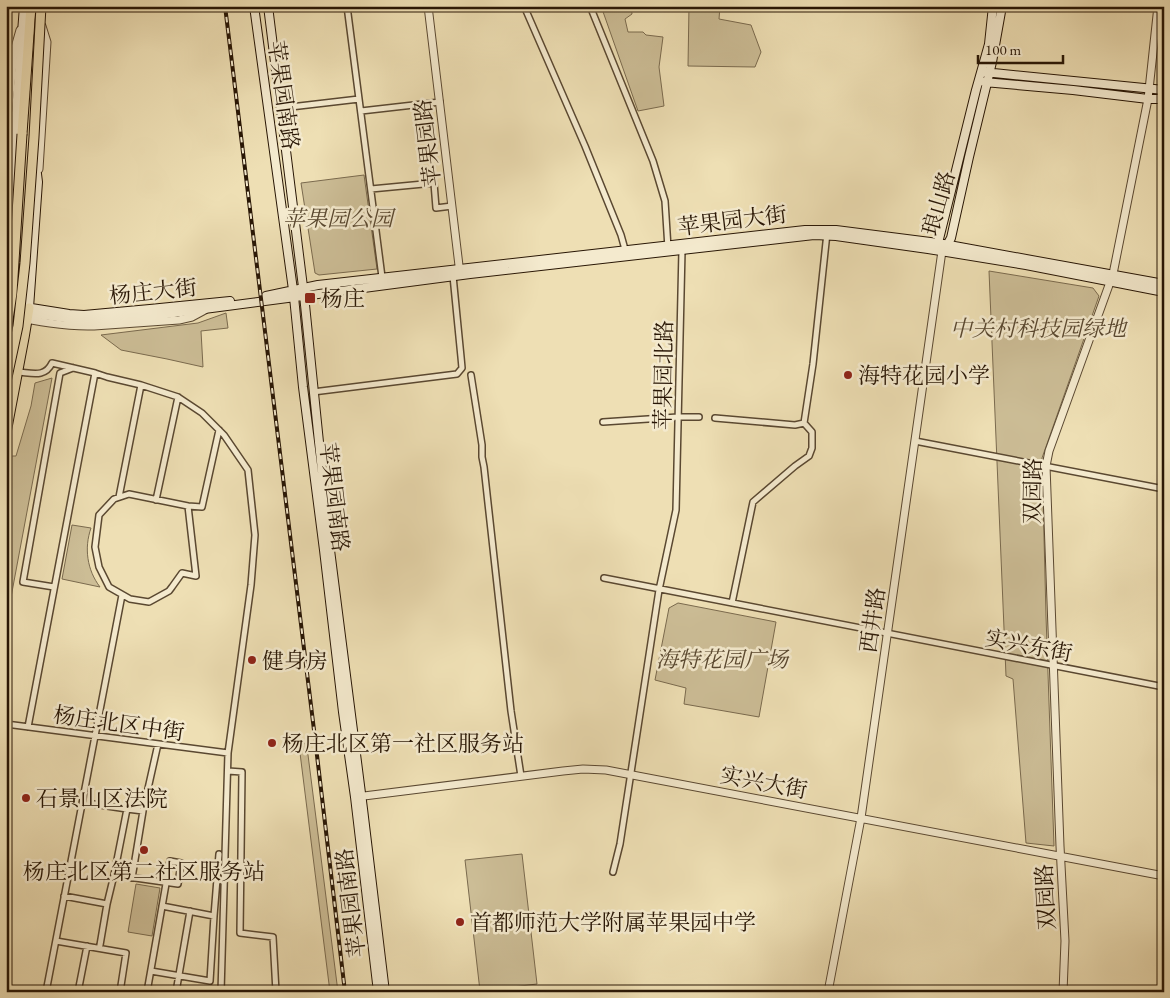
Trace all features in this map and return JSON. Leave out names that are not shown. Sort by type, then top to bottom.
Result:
[{"type":"main road","points":[[6,246],[24,6]]},
{"type":"main road","points":[[6,333],[12,293],[31,6]]},
{"type":"main road","points":[[6,433],[28,314],[38,182],[31,131],[41,6]]},
{"type":"main road","points":[[6,382],[18,326],[25,263],[41,6]]},
{"type":"main road","name":"苹果园南路","points":[[254,6],[294,294],[303,387],[343,712],[359,797],[378,992]]},
{"type":"main road","name":"苹果园南路","points":[[268,6],[282,108],[359,797],[385,992]]},
{"type":"main road","name":"琅山路","points":[[986,72],[993,6]]},
{"type":"main road","name":"琅山路","points":[[945,248],[951,238],[983,82],[998,31],[1002,6]]},
{"type":"main road","points":[[986,72],[1164,90]]},
{"type":"main road","points":[[983,82],[1164,99]]},
{"type":"main road","name":"琅山路","points":[[938,243],[976,90],[983,82]]},
{"type":"main road","name":"苹果园大街","points":[[303,292],[668,248],[783,231],[827,232],[938,243],[945,248]]},
{"type":"main road","name":"苹果园大街","points":[[668,248],[682,250],[827,232],[945,248],[1112,278],[1164,284]]},
{"type":"main road","name":"苹果园大街","points":[[303,292],[318,285],[382,277],[457,273]]},
{"type":"main road","name":"苹果园大街","points":[[1112,278],[1164,292]]},
{"type":"main road","name":"杨庄大街","points":[[6,303],[28,314],[80,320],[151,316],[303,292]]},
{"type":"main road","name":"杨庄大街","points":[[28,314],[93,314],[150,310],[294,294]]},
{"type":"main road","points":[[6,308],[28,314]]},
{"type":"street","points":[[347,6],[382,277]]},
{"type":"street","name":"苹果园路","points":[[428,6],[452,206],[457,273]]},
{"type":"street","points":[[524,6],[585,146],[621,235],[626,253]]},
{"type":"street","points":[[590,6],[653,161],[665,201],[668,248]]},
{"type":"street","name":"双园路","points":[[1063,992],[1065,941],[1046,466],[1049,452],[1112,278],[1148,99],[1158,6]]},
{"type":"street","points":[[6,140],[14,51],[23,20]]},
{"type":"street","points":[[282,108],[359,99]]},
{"type":"street","points":[[360,111],[440,102]]},
{"type":"street","points":[[6,183],[10,201]]},
{"type":"street","points":[[371,189],[434,183],[436,208],[452,206]]},
{"type":"street","points":[[804,423],[813,364],[827,232]]},
{"type":"street","name":"西井路","points":[[828,992],[861,818],[915,440],[945,248]]},
{"type":"street","name":"苹果园北路","points":[[613,872],[620,844],[659,590],[677,502],[682,250]]},
{"type":"street","points":[[313,392],[457,374],[462,368],[457,273]]},
{"type":"street","name":"杨庄大街","points":[[6,315],[28,314]]},
{"type":"street","points":[[6,359],[20,361]]},
{"type":"street","points":[[18,372],[42,374],[49,369],[52,363],[141,385],[178,397],[202,413],[224,434],[248,470],[254,535],[251,586],[228,754],[221,992]]},
{"type":"street","points":[[54,587],[22,582],[60,374],[74,368]]},
{"type":"street","points":[[28,727],[96,373]]},
{"type":"street","points":[[471,374],[482,445],[511,711],[521,776]]},
{"type":"street","points":[[119,497],[141,385]]},
{"type":"street","points":[[156,500],[178,397]]},
{"type":"street","points":[[603,422],[699,417]]},
{"type":"street","points":[[715,418],[794,425],[804,423]]},
{"type":"street","points":[[732,603],[753,502],[809,456],[812,448],[812,432],[804,423]]},
{"type":"street","points":[[188,506],[196,576],[182,573],[169,591],[148,602],[130,599],[109,587],[99,567],[95,547],[99,515],[114,499],[129,494],[202,507],[219,430]]},
{"type":"street","points":[[915,440],[1164,489]]},
{"type":"street","name":"实兴东街","points":[[604,578],[1164,687]]},
{"type":"street","points":[[46,992],[122,595]]},
{"type":"street","name":"杨庄北区中街","points":[[6,724],[228,754]]},
{"type":"street","points":[[132,878],[143,811],[158,744]]},
{"type":"street","name":"实兴大街","points":[[359,797],[564,771],[606,770],[1164,876]]},
{"type":"street","points":[[228,771],[242,772],[240,933],[273,937],[276,992]]},
{"type":"street","points":[[94,804],[143,811]]},
{"type":"street","points":[[100,945],[127,809]]},
{"type":"street","points":[[151,971],[210,981],[219,854]]},
{"type":"street","points":[[114,875],[166,883],[178,884],[181,863],[170,862],[166,883],[147,992]]},
{"type":"street","points":[[64,896],[107,904]]},
{"type":"street","points":[[162,906],[214,916]]},
{"type":"street","points":[[176,992],[190,911]]},
{"type":"street","points":[[56,941],[126,953],[120,992]]},
{"type":"street","points":[[78,992],[87,946]]},
{"type":"green space","points":[[601,6],[631,6],[632,14],[625,19],[628,32],[643,32],[646,35],[663,37],[659,67],[664,106],[638,111]]},
{"type":"green space","points":[[689,6],[720,6],[719,19],[751,25],[761,52],[755,67],[688,66]]},
{"type":"green space","name":"苹果园公园","points":[[364,175],[377,269],[319,275],[315,273],[301,183]]},
{"type":"green space","name":"中关村科技园绿地","points":[[989,271],[1093,288],[1099,296],[1042,458],[1054,846],[1026,843],[1013,679],[1006,676]]},
{"type":"green space","points":[[226,313],[228,328],[201,331],[203,367],[121,350],[101,335],[198,323]]},
{"type":"green space","points":[[52,378],[6,624],[6,484],[12,456],[16,456],[31,406],[35,383]]},
{"type":"green space","points":[[72,525],[91,528],[87,551],[88,559],[92,573],[100,587],[62,579]]},
{"type":"green space","name":"海特花园广场","points":[[678,603],[776,622],[759,717],[684,704],[686,688],[655,680],[669,608]]},
{"type":"green space","points":[[306,739],[338,992],[330,992],[300,753]]},
{"type":"green space","points":[[522,854],[537,984],[480,991],[465,860]]},
{"type":"green space","points":[[136,884],[160,888],[152,936],[128,932]]},
{"type":"railway","points":[[225,6],[345,992]]},
{"type":"place","name":"杨庄","points":[[310,298]]},
{"type":"place","name":"海特花园小学","points":[[848,375]]},
{"type":"place","name":"健身房","points":[[252,660]]},
{"type":"place","name":"杨庄北区第一社区服务站","points":[[272,743]]},
{"type":"place","name":"石景山区法院","points":[[26,798]]},
{"type":"place","name":"杨庄北区第二社区服务站","points":[[144,850]]},
{"type":"place","name":"首都师范大学附属苹果园中学","points":[[460,922]]}]
